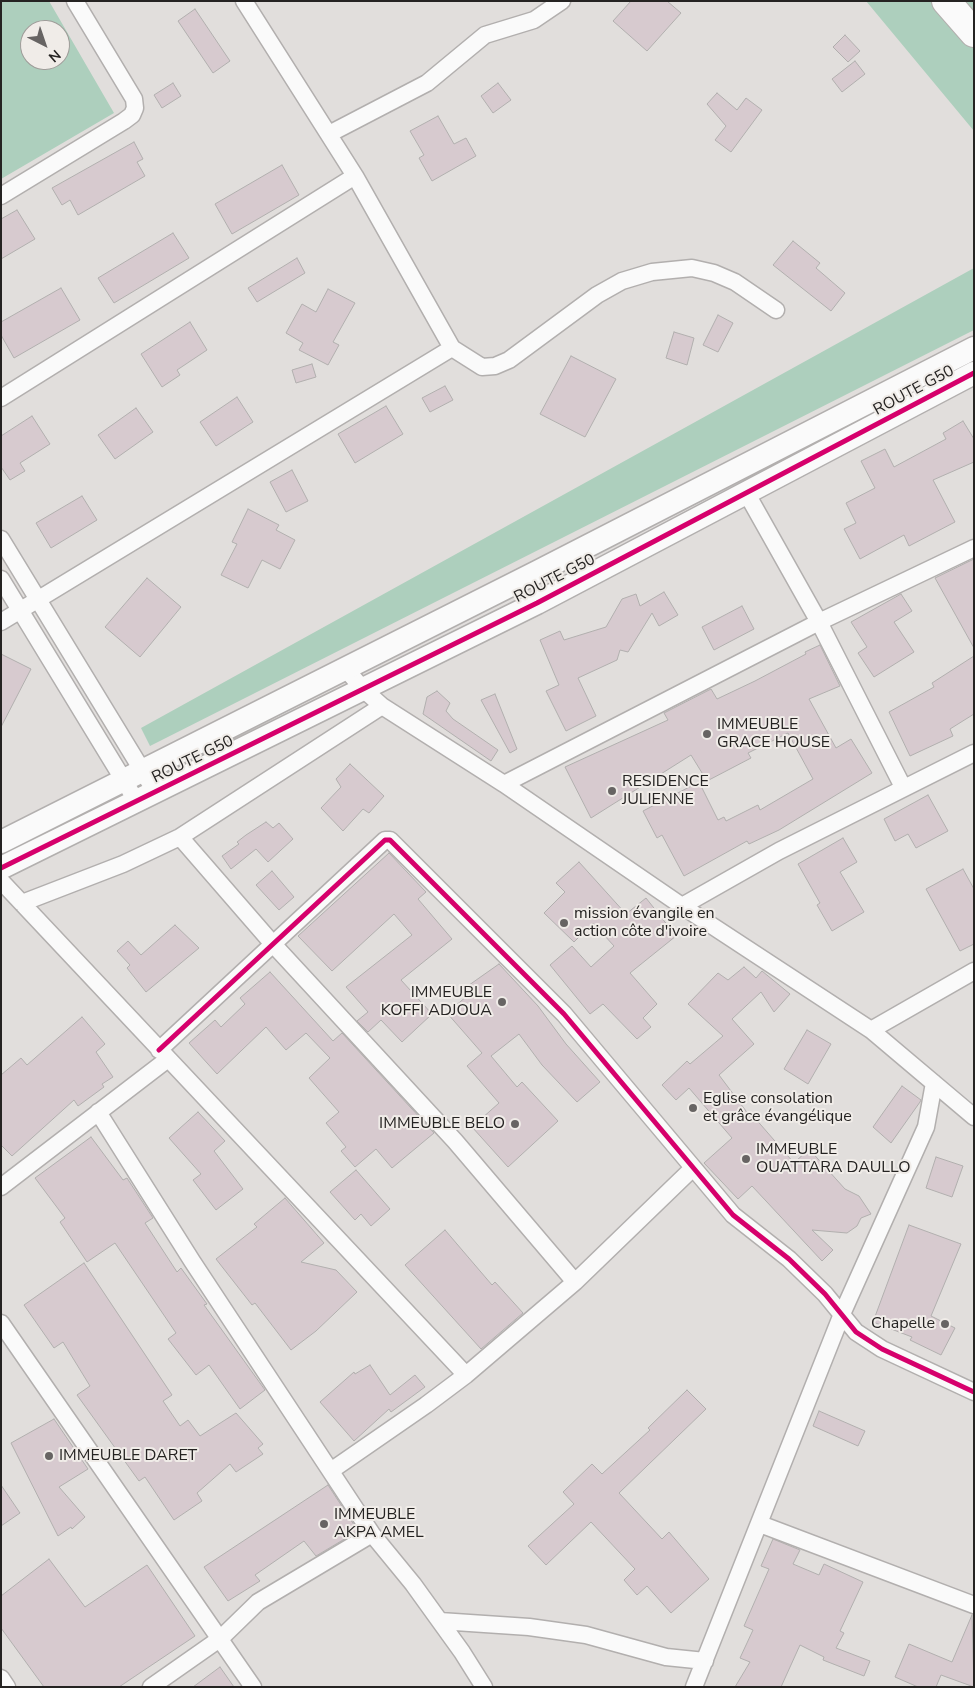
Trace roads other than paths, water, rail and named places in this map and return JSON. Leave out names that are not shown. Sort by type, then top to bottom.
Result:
[{"type":"highway","points":[[946,1],[974,33]]},
{"type":"street","points":[[1,196],[132,115],[134,99],[75,1]]},
{"type":"street","points":[[244,1],[355,176],[452,348],[482,367],[495,366],[509,360],[596,296],[622,282],[671,269],[692,268],[714,273],[735,282],[776,310]]},
{"type":"street","points":[[329,134],[426,83],[485,35],[534,20],[562,1]]},
{"type":"street","points":[[1,398],[355,176]]},
{"type":"street","points":[[1,622],[452,348]]},
{"type":"street","name":"ROUTE G50","points":[[1,842],[974,348]]},
{"type":"street","name":"ROUTE G50","points":[[1,868],[537,603],[747,494],[974,372]]},
{"type":"street","points":[[747,494],[819,622],[903,787]]},
{"type":"street","points":[[1,539],[38,599],[145,798]]},
{"type":"street","points":[[504,784],[819,622],[974,548]]},
{"type":"street","points":[[1,579],[132,774]]},
{"type":"street","points":[[345,668],[363,689],[382,706],[504,784],[682,906],[871,1030],[974,1117]]},
{"type":"street","points":[[22,903],[123,864],[180,837],[382,706]]},
{"type":"street","points":[[682,906],[779,851],[903,787],[974,753]]},
{"type":"street","points":[[180,837],[272,943],[449,1134],[575,1282]]},
{"type":"street","points":[[1,1187],[98,1112],[163,1055],[272,943],[385,840],[390,840],[564,1014],[612,1068],[733,1214],[789,1258],[842,1314],[856,1332],[868,1341],[974,1392]]},
{"type":"street","points":[[1,881],[466,1375]]},
{"type":"street","points":[[871,1030],[974,971]]},
{"type":"street","points":[[694,1687],[842,1314],[926,1126],[934,1083]]},
{"type":"street","points":[[98,1112],[192,1261],[332,1470],[372,1534],[440,1621],[484,1687]]},
{"type":"street","points":[[332,1470],[466,1375],[575,1282],[693,1168]]},
{"type":"street","points":[[1,1323],[254,1687]]},
{"type":"street","points":[[760,1524],[974,1605]]},
{"type":"street","points":[[151,1687],[221,1638],[258,1602],[372,1534]]},
{"type":"street","points":[[440,1621],[529,1627],[567,1632],[666,1657],[705,1661]]},
{"type":"street","points":[[1,1678],[7,1687]]},
{"type":"place","name":"IMMEUBLE GRACE HOUSE","points":[[707,734]]},
{"type":"place","name":"RESIDENCE JULIENNE","points":[[612,791]]},
{"type":"place","name":"mission évangile en action côte d'ivoire","points":[[564,923]]},
{"type":"place","name":"IMMEUBLE KOFFI ADJOUA","points":[[502,1002]]},
{"type":"place","name":"Eglise consolation et grâce évangélique","points":[[693,1108]]},
{"type":"place","name":"IMMEUBLE BELO","points":[[515,1124]]},
{"type":"place","name":"IMMEUBLE OUATTARA DAULLO","points":[[746,1159]]},
{"type":"place","name":"Chapelle","points":[[945,1324]]},
{"type":"place","name":"IMMEUBLE DARET","points":[[49,1456]]},
{"type":"place","name":"IMMEUBLE AKPA AMEL","points":[[324,1524]]}]
